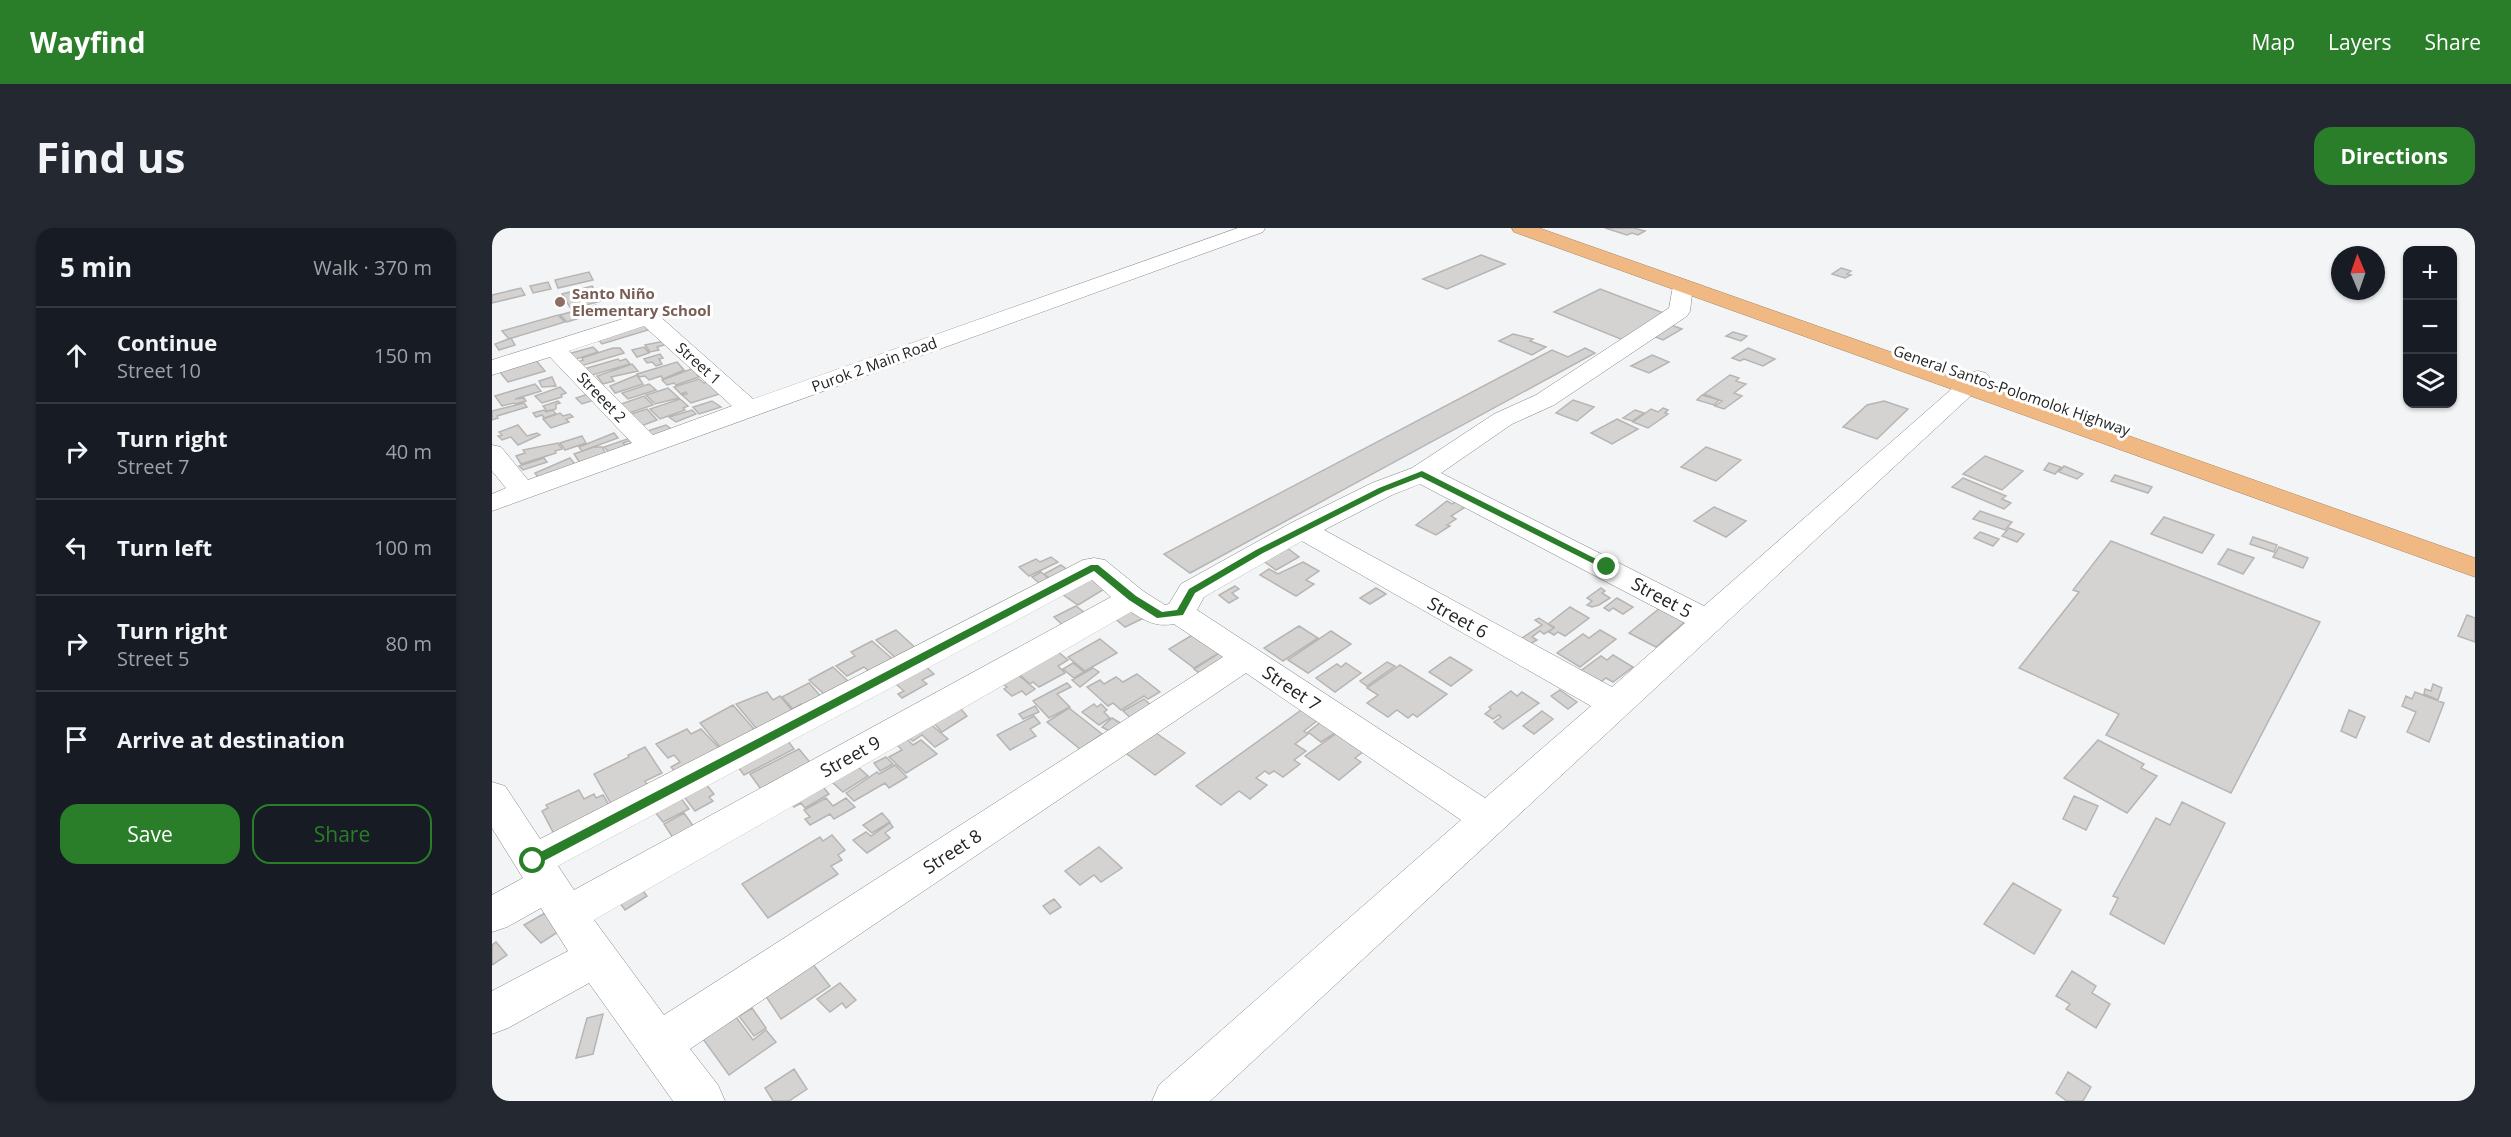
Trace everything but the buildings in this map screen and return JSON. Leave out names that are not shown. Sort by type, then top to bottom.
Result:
[{"type":"highway","points":[[1521,228],[1683,286],[1973,383],[2475,568]]},
{"type":"highway","name":"General Santos-Polomolok Highway","points":[[1549,228],[1973,383],[2475,552]]},
{"type":"street","name":"Purok 2 Main Road","points":[[492,503],[1256,228]]},
{"type":"street","points":[[1180,613],[1192,591],[1260,551],[1382,489],[1422,474],[1503,419],[1545,400],[1679,310],[1683,286]]},
{"type":"street","name":"Street 1","points":[[554,348],[648,318],[750,409]]},
{"type":"street","points":[[492,368],[554,348]]},
{"type":"street","name":"Streeet 2","points":[[554,348],[649,446]]},
{"type":"street","points":[[1176,1101],[1973,383]]},
{"type":"street","points":[[492,453],[522,491]]},
{"type":"street","name":"Street 5","points":[[1422,474],[1709,622]]},
{"type":"street","name":"Street 6","points":[[1301,530],[1616,705]]},
{"type":"street","name":"Street 7","points":[[550,886],[1094,567],[1132,598],[1160,616],[1180,613],[1489,820]]},
{"type":"street","name":"Street 9","points":[[550,886],[1132,598]]},
{"type":"street","name":"Street 8","points":[[658,1044],[1246,658]]},
{"type":"street","points":[[492,796],[595,958],[701,1101]]},
{"type":"street","points":[[492,915],[550,886]]},
{"type":"street","points":[[492,1014],[595,958]]},
{"type":"place","name":"Santo Niño Elementary School","points":[[560,302]]},
{"type":"route","points":[[533,861],[1094,567],[1132,598],[1160,616],[1180,613],[1192,591],[1260,551],[1382,489],[1422,474],[1607,567]]}]
